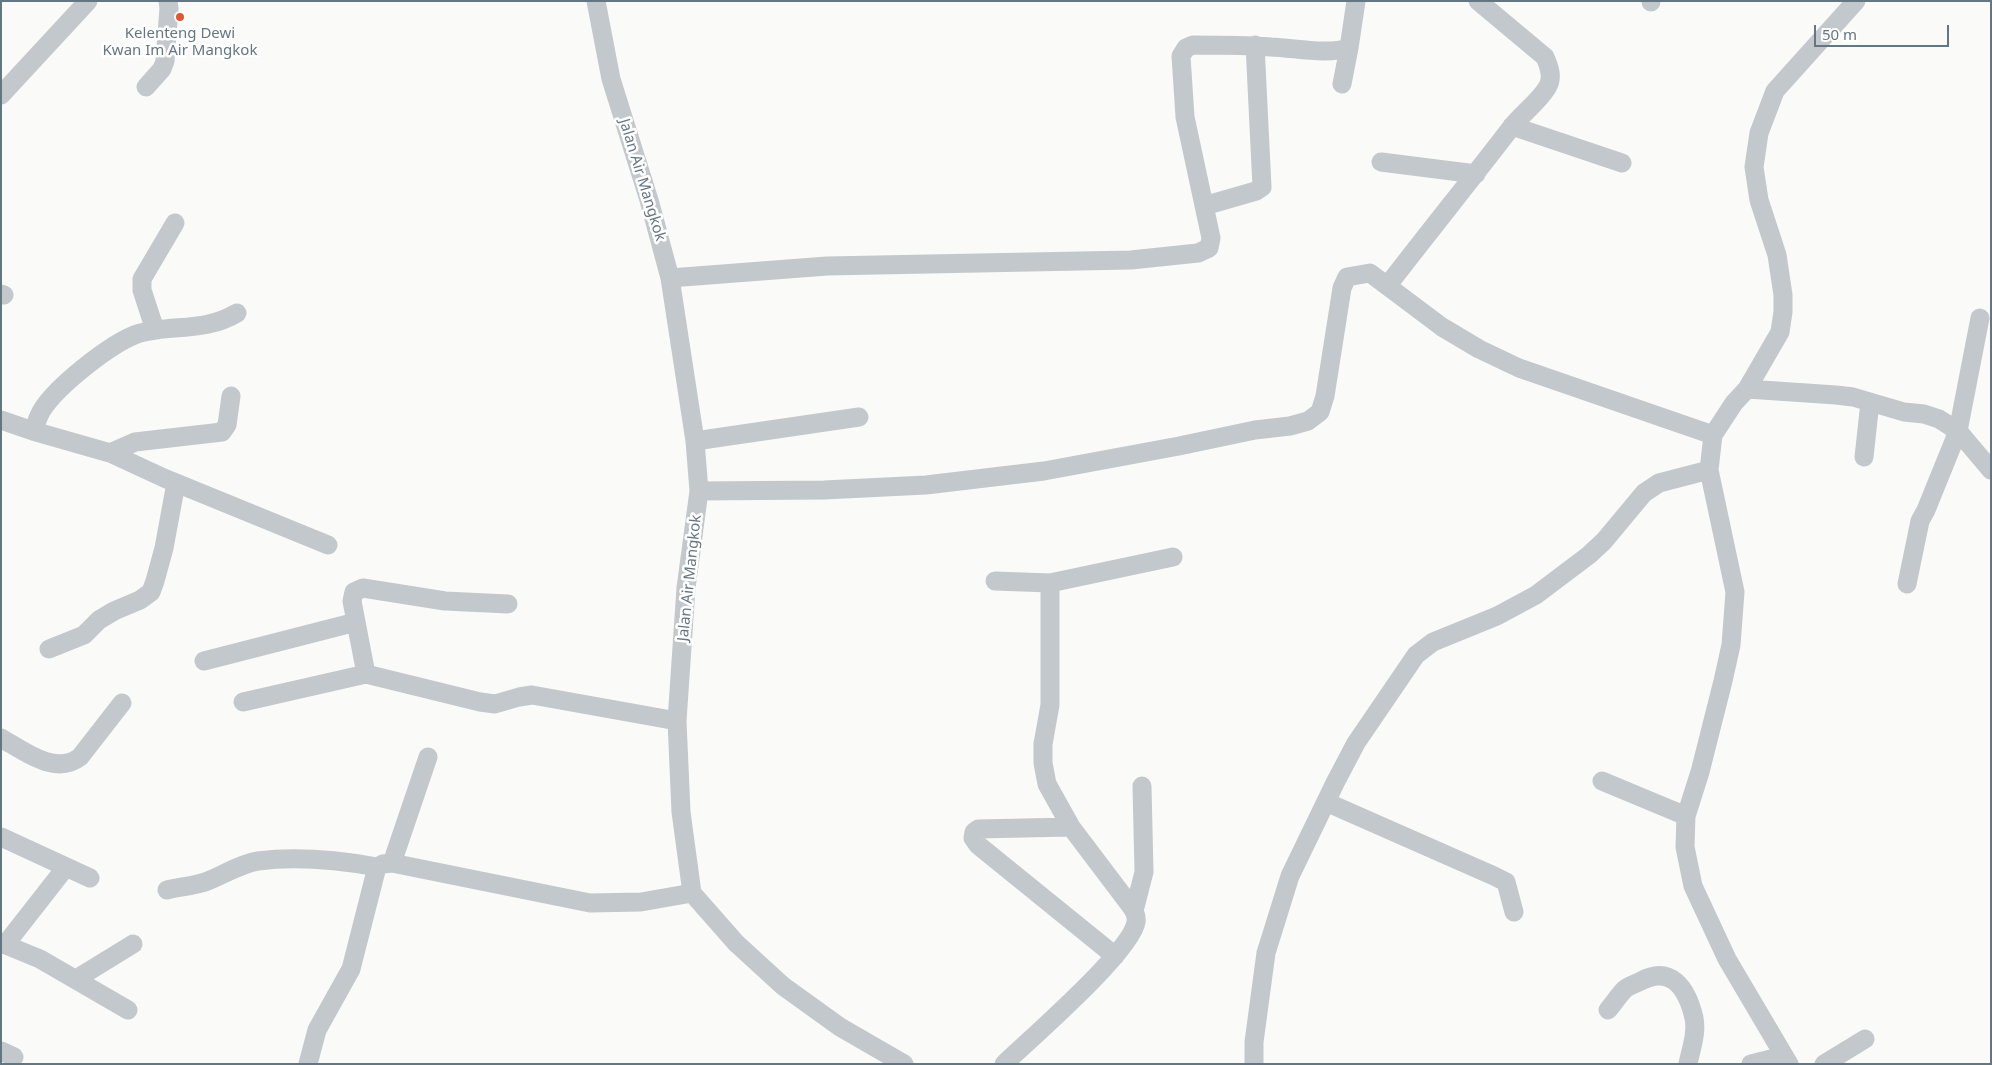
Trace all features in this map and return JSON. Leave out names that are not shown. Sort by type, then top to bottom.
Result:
[{"type":"street","points":[[1,95],[88,1]]},
{"type":"street","points":[[146,87],[162,69],[165,61],[168,1]]},
{"type":"street","name":"Jalan Air Mangkok","points":[[596,1],[611,79],[649,200],[670,278],[695,441],[700,491],[686,588],[677,721],[681,812],[692,893]]},
{"type":"street","points":[[1342,84],[1350,48],[1356,1]]},
{"type":"street","points":[[1388,285],[1512,126],[1549,85],[1550,68],[1545,57],[1478,1]]},
{"type":"street","points":[[1751,1064],[1786,1060],[1727,959],[1693,886],[1685,847],[1686,816],[1700,772],[1731,645],[1735,592],[1709,470],[1713,435],[1734,403],[1747,389],[1780,332],[1783,312],[1783,295],[1777,255],[1759,200],[1754,167],[1759,133],[1775,91],[1856,1]]},
{"type":"street","points":[[670,278],[827,266],[1131,260],[1198,252],[1209,248],[1211,238],[1185,117],[1182,56],[1186,48],[1193,45],[1325,50],[1350,48]]},
{"type":"street","points":[[1204,206],[1256,191],[1262,187],[1255,46]]},
{"type":"street","points":[[1512,126],[1622,163]]},
{"type":"street","points":[[1381,162],[1476,174]]},
{"type":"street","points":[[156,330],[142,290],[142,279],[175,223]]},
{"type":"street","points":[[700,491],[824,490],[936,484],[1044,471],[1255,430],[1290,426],[1308,421],[1320,412],[1325,396],[1342,288],[1347,277],[1370,273],[1442,327],[1480,349],[1519,368],[1713,435]]},
{"type":"street","points":[[33,432],[42,410],[64,384],[96,359],[136,334],[156,330],[206,326],[223,322],[237,313]]},
{"type":"street","points":[[1907,584],[1920,521],[1958,431],[1980,318]]},
{"type":"street","points":[[1747,389],[1836,395],[1904,412],[1924,414],[1939,419],[1958,431],[1991,470]]},
{"type":"street","points":[[110,453],[135,442],[222,432],[227,425],[231,396]]},
{"type":"street","points":[[1864,457],[1870,402]]},
{"type":"street","points":[[695,441],[859,417]]},
{"type":"street","points":[[1,420],[33,432],[110,453],[176,483],[328,545]]},
{"type":"street","points":[[1254,1064],[1254,1042],[1266,953],[1290,876],[1356,743],[1416,655],[1433,642],[1497,616],[1536,595],[1589,555],[1604,541],[1644,493],[1659,483],[1709,470]]},
{"type":"street","points":[[49,649],[84,635],[99,620],[114,611],[140,600],[151,592],[156,581],[164,548],[176,483]]},
{"type":"street","points":[[994,581],[1050,583],[1173,557]]},
{"type":"street","points":[[1004,1064],[1115,956],[1135,928],[1137,920],[1134,911],[1071,827],[1056,804],[1047,784],[1043,763],[1043,744],[1050,705],[1050,583]]},
{"type":"street","points":[[366,674],[352,602],[354,592],[363,588],[444,602],[508,604]]},
{"type":"street","points":[[204,661],[356,622]]},
{"type":"street","points":[[243,702],[366,674],[480,702],[495,704],[532,695],[677,721]]},
{"type":"street","points":[[1,738],[52,764],[72,763],[80,757],[122,703]]},
{"type":"street","points":[[308,1064],[317,1030],[351,969],[384,865],[428,757]]},
{"type":"street","points":[[1602,781],[1686,816]]},
{"type":"street","points":[[1134,911],[1144,872],[1142,786]]},
{"type":"street","points":[[1326,802],[1506,882],[1514,912]]},
{"type":"street","points":[[1071,827],[978,829],[974,832],[973,838],[978,845],[1115,956]]},
{"type":"street","points":[[1,837],[90,878]]},
{"type":"street","points":[[167,890],[204,882],[228,871],[257,862],[309,859],[384,865],[590,903],[641,902],[692,893],[736,944],[783,986],[840,1027],[904,1064]]},
{"type":"street","points":[[66,867],[3,944],[40,959],[128,1010]]},
{"type":"street","points":[[76,979],[133,944]]},
{"type":"street","points":[[1608,1010],[1625,989],[1645,978],[1666,975],[1676,982],[1685,996],[1694,1018],[1695,1031],[1688,1064]]},
{"type":"street","points":[[1824,1064],[1865,1039]]},
{"type":"place","name":"Kelenteng Dewi Kwan Im Air Mangkok","points":[[180,17]]}]
